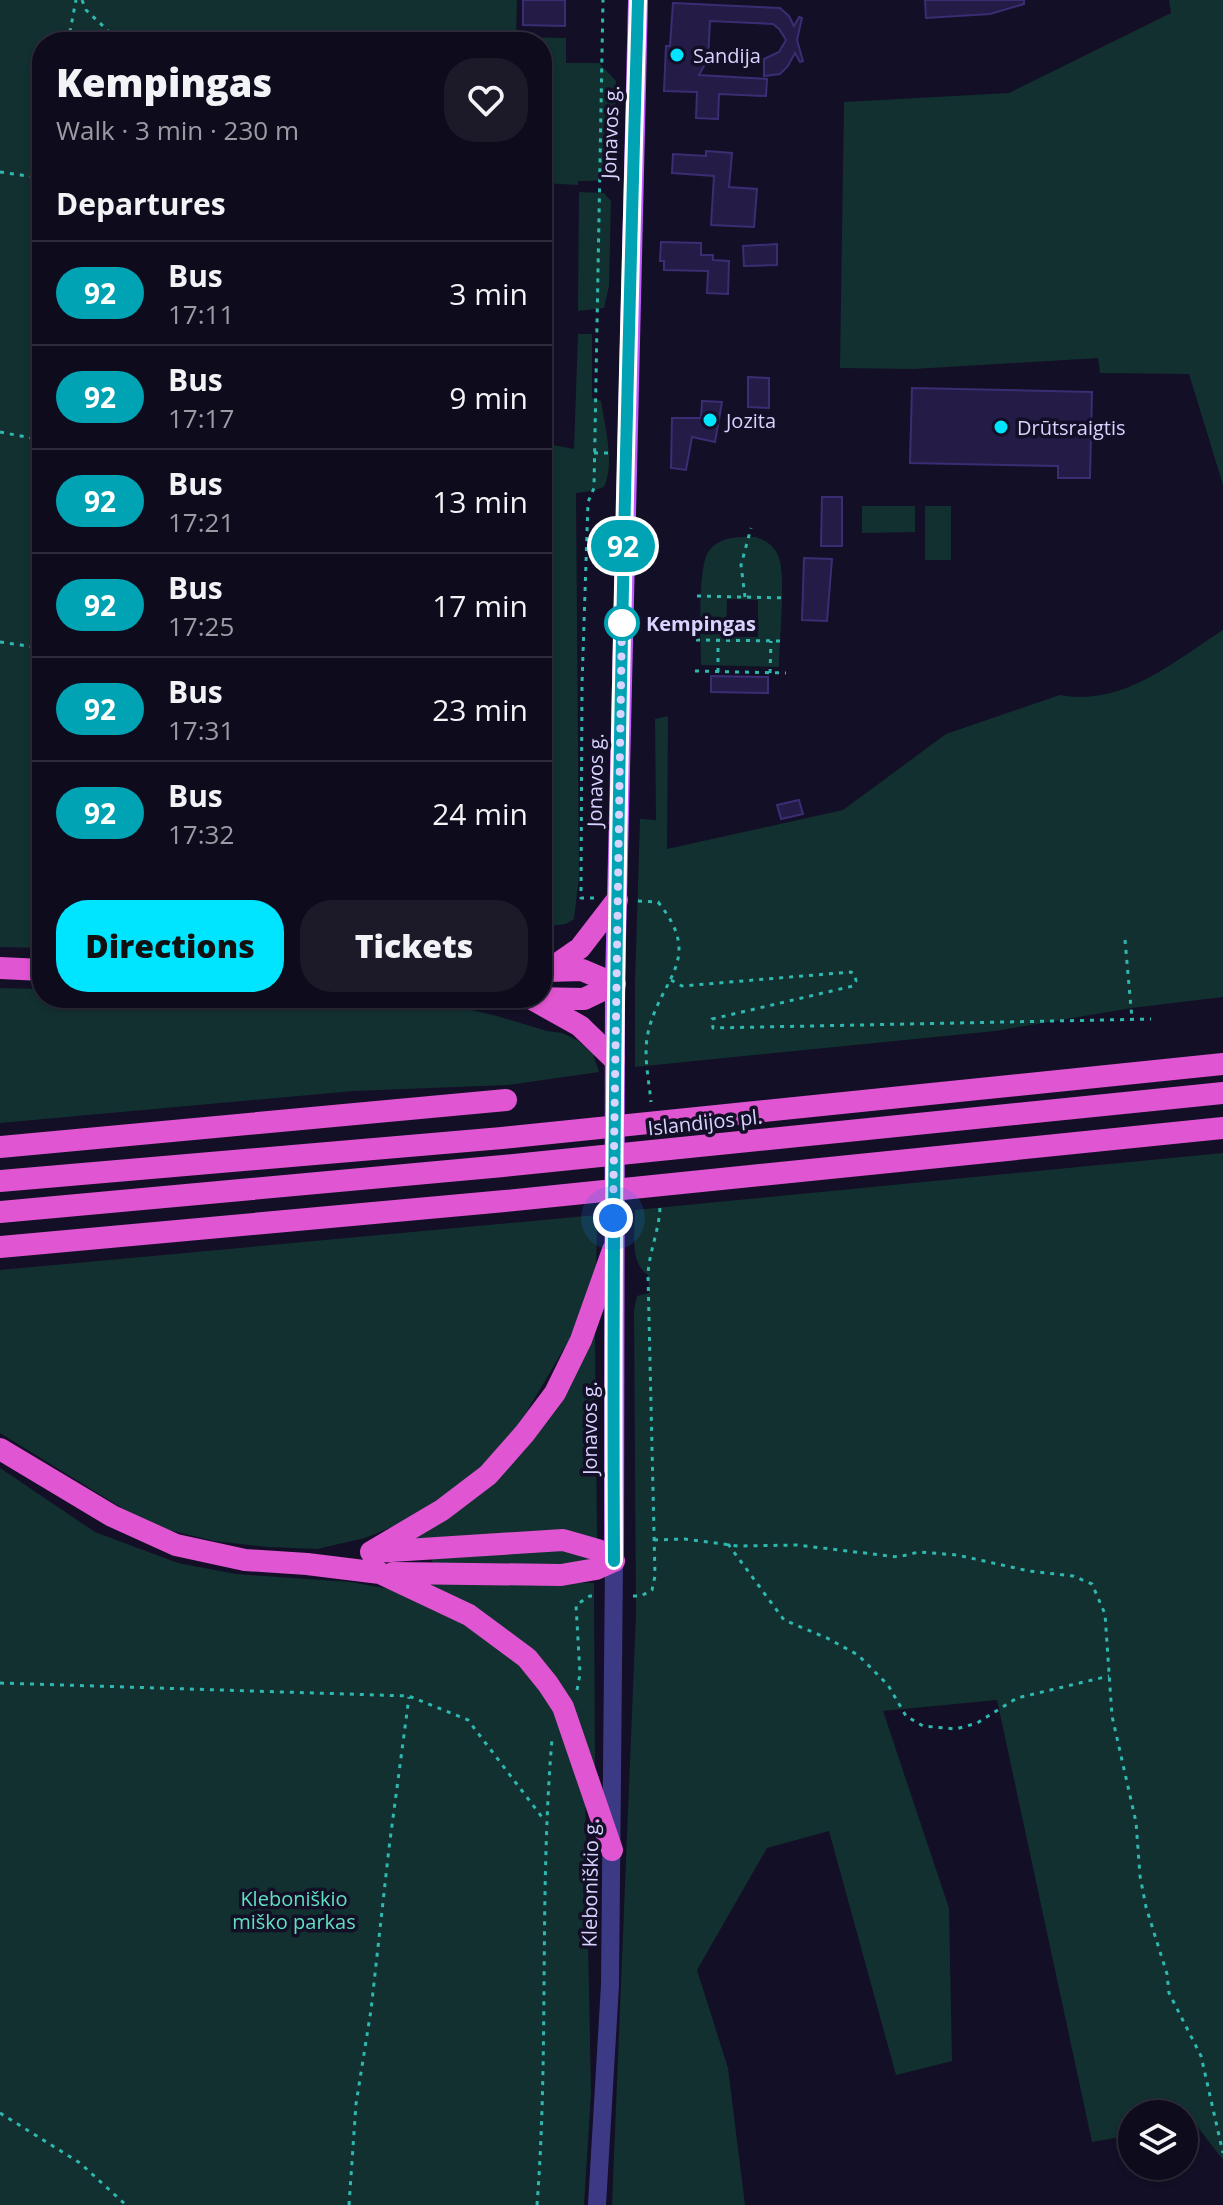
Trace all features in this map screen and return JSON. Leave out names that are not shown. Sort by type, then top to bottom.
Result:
[{"type":"highway","points":[[552,966],[580,948],[617,900]]},
{"type":"highway","points":[[0,968],[32,970]]},
{"type":"highway","points":[[552,971],[582,970],[615,984]]},
{"type":"highway","points":[[552,998],[584,999],[615,984]]},
{"type":"highway","points":[[547,1008],[580,1026],[614,1059]]},
{"type":"highway","name":"Islandijos pl.","points":[[0,1181],[502,1138],[1223,1064]]},
{"type":"highway","name":"Islandijos pl.","points":[[0,1212],[503,1166],[1223,1093]]},
{"type":"highway","points":[[0,1147],[506,1100]]},
{"type":"highway","points":[[0,1247],[505,1201],[1223,1128]]},
{"type":"highway","points":[[371,1552],[442,1510],[488,1475],[525,1433],[555,1393],[581,1340],[613,1250]]},
{"type":"highway","points":[[0,1449],[112,1516],[176,1545],[245,1560],[380,1573],[561,1575],[596,1569],[614,1561]]},
{"type":"highway","points":[[307,1564],[371,1552],[563,1540],[598,1550],[614,1561]]},
{"type":"highway","points":[[380,1573],[469,1615],[527,1658],[563,1707],[612,1850]]},
{"type":"main road","name":"Jonavos g.","points":[[614,1561],[615,984],[638,0]]},
{"type":"street","name":"Kleboniškio g.","points":[[597,2205],[610,1985],[614,1561]]},
{"type":"path","points":[[70,32],[76,0]]},
{"type":"path","points":[[82,0],[86,10],[109,32]]},
{"type":"path","points":[[583,872],[582,684],[588,502],[594,488],[603,0]]},
{"type":"path","points":[[0,172],[32,177]]},
{"type":"path","points":[[0,432],[32,438]]},
{"type":"path","points":[[745,597],[741,565],[751,528]]},
{"type":"path","points":[[697,596],[787,598]]},
{"type":"path","points":[[696,640],[786,641]]},
{"type":"path","points":[[718,640],[718,672]]},
{"type":"path","points":[[770,673],[771,641]]},
{"type":"path","points":[[0,642],[32,647]]},
{"type":"path","points":[[695,671],[786,673]]},
{"type":"path","points":[[1125,940],[1132,1019]]},
{"type":"path","points":[[671,980],[682,986],[851,972],[855,975],[853,986],[712,1019],[713,1028],[1151,1019]]},
{"type":"path","points":[[654,1540],[797,1545],[898,1557],[919,1552],[957,1555],[1029,1571],[1073,1576],[1092,1584],[1105,1614],[1112,1716],[1136,1822],[1146,1907],[1167,1974],[1169,1993],[1201,2056],[1223,2153]]},
{"type":"path","points":[[728,1544],[784,1620],[858,1655],[888,1685],[906,1716],[923,1726],[956,1729],[977,1723],[1017,1698],[1109,1676]]},
{"type":"path","points":[[0,1683],[409,1696],[468,1720],[545,1821]]},
{"type":"path","points":[[349,2205],[356,2104],[371,2010],[409,1696]]},
{"type":"path","points":[[0,2113],[80,2163],[126,2205]]},
{"type":"green space","points":[[0,0],[517,0],[516,32],[32,32],[32,948],[0,947]]},
{"type":"green space","points":[[1169,0],[1223,0],[1223,485],[1189,374],[1100,373],[1098,358],[913,369],[840,368],[844,102],[1009,93],[1171,13]]},
{"type":"green space","points":[[552,38],[566,38],[566,63],[599,63],[616,81],[615,170],[603,179],[578,181],[578,185],[552,184]]},
{"type":"green space","points":[[579,192],[604,193],[611,201],[609,286],[604,308],[578,311]]},
{"type":"green space","points":[[578,334],[592,334],[592,398],[601,401],[609,467],[604,487],[576,493],[579,877],[574,919],[566,924],[552,926],[552,445],[574,449]]},
{"type":"green space","points":[[862,506],[915,506],[915,532],[862,533]]},
{"type":"green space","points":[[925,506],[951,506],[951,560],[925,560]]},
{"type":"green space","points":[[756,537],[775,550],[781,568],[779,667],[701,665],[701,588],[705,559],[719,542],[730,538]],"holes":[[[727,599],[758,600],[758,637],[726,637]]]},
{"type":"green space","points":[[1223,630],[1223,997],[1132,1008],[995,1031],[635,1067],[640,819],[656,820],[655,719],[668,716],[667,849],[843,810],[946,734],[1060,695],[1083,697],[1126,688],[1166,668]]},
{"type":"green space","points":[[0,988],[32,989],[32,1008],[463,1008],[562,1033],[577,1040],[593,1054],[599,1072],[508,1085],[354,1091],[0,1123]]},
{"type":"green space","points":[[1223,1153],[1223,2160],[1198,2127],[1198,2100],[1118,2100],[1118,2137],[1092,2142],[997,1700],[883,1711],[949,1908],[952,2061],[896,2075],[829,1831],[767,1848],[697,1970],[728,2068],[745,2205],[612,2205],[636,1614],[634,1310],[637,1296],[649,1293],[648,1275],[642,1270],[636,1255],[635,1210]]},
{"type":"green space","points":[[597,1215],[596,1277],[569,1340],[516,1430],[483,1468],[407,1521],[365,1538],[317,1549],[268,1547],[214,1541],[161,1528],[125,1510],[0,1433],[0,1270]]},
{"type":"green space","points":[[595,1331],[597,1539],[403,1544],[486,1484],[530,1444],[558,1404]]},
{"type":"green space","name":"Kleboniškio miško parkas","points":[[0,1468],[95,1532],[178,1563],[236,1574],[350,1582],[402,1591],[491,1637],[541,1685],[560,1719],[585,1783],[591,2093],[584,2205],[0,2205]]},
{"type":"green space","points":[[573,1549],[592,1559],[583,1565],[433,1563],[431,1558]]},
{"type":"green space","points":[[427,1579],[594,1583],[595,1770],[556,1682],[427,1584]]},
{"type":"building","points":[[523,0],[565,0],[565,26],[523,25]]},
{"type":"building","points":[[925,0],[1024,0],[1024,4],[990,14],[926,18]]},
{"type":"building","points":[[673,3],[780,8],[794,26],[799,17],[802,18],[797,40],[803,61],[800,62],[795,53],[780,74],[764,76],[764,59],[779,52],[786,40],[779,29],[773,24],[710,21],[708,59],[699,75],[767,79],[766,96],[719,94],[718,119],[696,118],[697,92],[664,91],[666,46],[670,46]]},
{"type":"building","points":[[706,151],[732,153],[729,187],[757,189],[754,227],[711,225],[714,176],[672,173],[673,154],[706,156]]},
{"type":"building","points":[[661,242],[701,243],[701,255],[713,255],[713,260],[729,261],[728,294],[707,293],[708,271],[664,270],[664,261],[660,261]]},
{"type":"building","points":[[777,244],[777,265],[744,266],[743,246]]},
{"type":"building","points":[[748,377],[769,378],[769,408],[748,407]]},
{"type":"building","name":"Drūtsraigtis","points":[[912,388],[1092,392],[1090,478],[1058,478],[1058,466],[910,463]]},
{"type":"building","points":[[702,401],[722,402],[715,442],[692,437],[686,470],[671,468],[672,418],[701,418]]},
{"type":"building","points":[[822,497],[842,497],[842,546],[821,546]]},
{"type":"building","points":[[804,558],[832,559],[827,621],[802,620]]},
{"type":"building","points":[[711,676],[768,677],[768,693],[711,692]]},
{"type":"building","points":[[799,800],[803,814],[781,819],[777,805]]},
{"type":"bus line","name":"92","points":[[614,1561],[615,984],[623,530],[638,0]]},
{"type":"place","name":"Sandija","points":[[677,55]]},
{"type":"place","name":"Jozita","points":[[710,420]]},
{"type":"place","name":"Drūtsraigtis","points":[[1001,427]]},
{"type":"place","name":"Kempingas","points":[[622,623]]},
{"type":"route","points":[[613,1218],[622,618],[622,623]]}]
